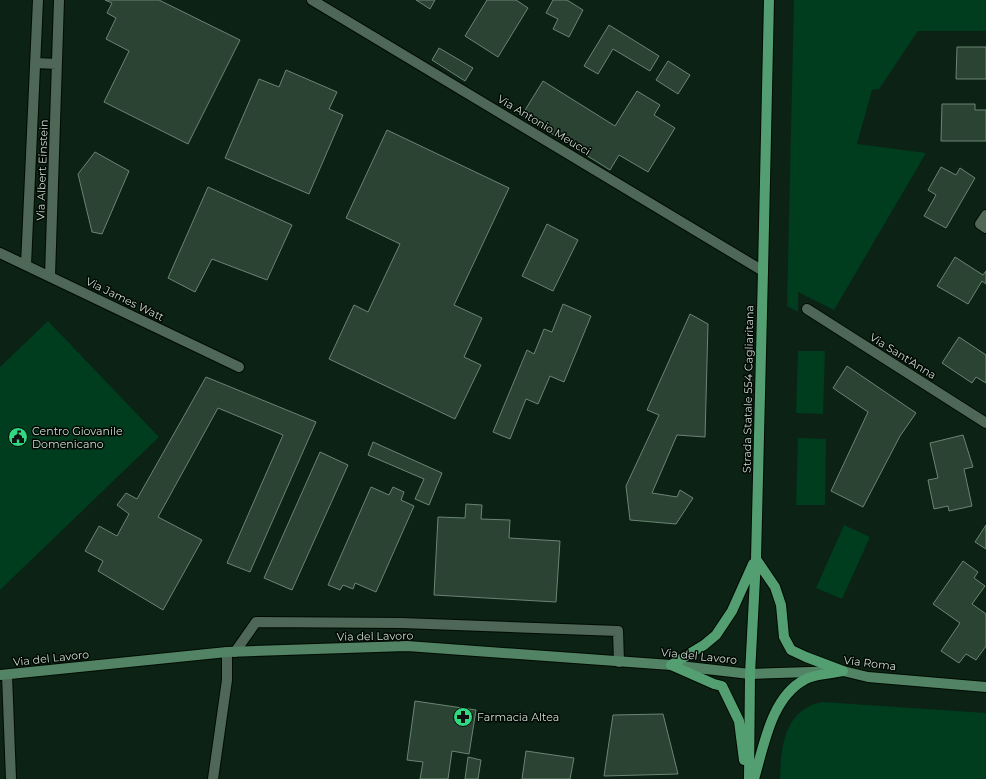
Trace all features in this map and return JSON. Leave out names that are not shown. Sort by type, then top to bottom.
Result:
[{"type":"main road","name":"Strada Statale 554 Cagliaritana","points":[[747,779],[750,674],[756,559],[769,0]]},
{"type":"main road","points":[[670,665],[704,645],[716,635],[732,611],[756,559]]},
{"type":"main road","points":[[756,559],[775,587],[781,605],[784,637],[791,650],[843,671]]},
{"type":"main road","name":"Via del Lavoro","points":[[3,675],[231,652],[407,646],[670,665],[750,674]]},
{"type":"main road","points":[[670,665],[722,686],[739,721],[747,779]]},
{"type":"main road","points":[[754,779],[776,709],[783,698],[804,680],[820,674],[834,674],[843,671]]},
{"type":"main road","name":"Via Roma","points":[[750,674],[843,671],[868,677],[986,686]]},
{"type":"street","name":"Via Albert Einstein","points":[[26,265],[38,0]]},
{"type":"street","name":"Via Albert Einstein","points":[[50,276],[59,0]]},
{"type":"street","name":"Via Antonio Meucci","points":[[312,0],[763,271]]},
{"type":"street","points":[[35,63],[57,64]]},
{"type":"street","points":[[983,226],[986,215]]},
{"type":"street","name":"Via James Watt","points":[[0,253],[239,367]]},
{"type":"street","name":"Via Sant'Anna","points":[[807,309],[986,423]]},
{"type":"street","points":[[213,779],[231,652],[256,622],[402,622],[618,631],[619,662]]},
{"type":"street","points":[[3,675],[11,779]]},
{"type":"green space","points":[[794,0],[986,0],[986,31],[918,31],[879,89],[872,90],[857,144],[926,153],[834,310],[798,292],[798,312],[787,306]]},
{"type":"green space","points":[[48,321],[159,437],[0,590],[0,367]]},
{"type":"green space","points":[[798,351],[825,351],[823,414],[796,413]]},
{"type":"green space","points":[[798,438],[826,439],[825,505],[796,505]]},
{"type":"green space","points":[[844,525],[870,537],[842,599],[816,588]]},
{"type":"green space","points":[[823,702],[986,713],[986,779],[780,779],[782,748],[788,729],[793,720],[799,713],[811,705]]},
{"type":"building","points":[[105,0],[159,0],[240,40],[188,144],[104,102],[129,51],[106,39],[116,18],[107,13],[112,3]]},
{"type":"building","points":[[416,0],[435,0],[430,9]]},
{"type":"building","points":[[487,0],[516,0],[528,8],[498,57],[465,36]]},
{"type":"building","points":[[553,0],[567,0],[583,10],[569,37],[553,29],[558,19],[546,13]]},
{"type":"building","points":[[609,25],[659,56],[650,71],[613,49],[598,74],[584,66]]},
{"type":"building","points":[[957,47],[986,47],[986,79],[956,79]]},
{"type":"building","points":[[439,48],[473,68],[465,81],[432,60]]},
{"type":"building","points":[[668,61],[690,75],[678,94],[656,80]]},
{"type":"building","points":[[286,70],[337,92],[329,109],[343,115],[309,194],[225,158],[259,79],[279,87]]},
{"type":"building","points":[[543,81],[615,126],[637,91],[660,105],[654,115],[675,128],[648,172],[619,155],[610,170],[522,115]]},
{"type":"building","points":[[942,104],[975,104],[975,110],[986,110],[986,141],[941,141]]},
{"type":"building","points":[[387,130],[509,188],[454,305],[482,318],[464,357],[481,365],[455,419],[329,359],[354,305],[368,312],[400,244],[346,218]]},
{"type":"building","points":[[95,152],[129,171],[102,234],[92,232],[78,174]]},
{"type":"building","points":[[941,167],[956,175],[960,168],[975,178],[946,228],[924,216],[936,195],[928,190]]},
{"type":"building","points":[[208,187],[292,225],[267,280],[212,259],[195,292],[168,278]]},
{"type":"building","points":[[547,224],[578,240],[553,291],[522,276]]},
{"type":"building","points":[[955,257],[983,275],[986,271],[986,284],[982,281],[968,304],[937,286]]},
{"type":"building","points":[[563,304],[591,316],[564,382],[550,376],[538,404],[526,399],[510,439],[493,432],[527,350],[534,354],[544,329],[552,332]]},
{"type":"building","points":[[690,314],[708,324],[705,437],[677,435],[652,493],[677,497],[680,490],[693,498],[676,524],[630,520],[626,486],[659,415],[647,410]]},
{"type":"building","points":[[959,337],[986,355],[986,383],[976,377],[972,383],[942,363]]},
{"type":"building","points":[[847,366],[916,413],[900,436],[863,507],[831,491],[868,412],[833,388]]},
{"type":"building","points":[[206,377],[316,422],[250,572],[227,563],[283,435],[218,408],[158,517],[202,540],[163,610],[98,571],[103,561],[85,551],[99,526],[117,536],[129,514],[117,505],[126,493],[137,499]]},
{"type":"building","points":[[963,435],[973,467],[964,469],[972,506],[949,511],[948,506],[934,509],[928,480],[938,478],[930,443]]},
{"type":"building","points":[[373,442],[442,473],[429,505],[415,499],[424,479],[368,455]]},
{"type":"building","points":[[320,452],[348,465],[292,590],[264,578]]},
{"type":"building","points":[[371,487],[389,495],[393,487],[404,492],[401,500],[414,506],[376,592],[355,583],[353,589],[343,585],[340,590],[328,585]]},
{"type":"building","points":[[466,504],[482,505],[481,519],[510,520],[509,538],[560,541],[556,602],[434,595],[438,517],[465,518]]},
{"type":"building","points":[[986,525],[986,549],[975,542]]},
{"type":"building","points":[[963,561],[978,572],[974,578],[985,586],[972,604],[986,614],[986,646],[976,660],[966,654],[959,663],[941,651],[960,623],[933,604]]},
{"type":"building","points":[[415,701],[476,710],[469,754],[452,751],[448,779],[420,779],[423,762],[407,760]]},
{"type":"building","points":[[663,714],[678,774],[604,776],[613,715]]},
{"type":"building","points":[[526,751],[574,758],[570,779],[522,779]]},
{"type":"building","points":[[468,757],[481,760],[478,779],[465,779]]},
{"type":"place","name":"Centro Giovanile Domenicano","points":[[18,437]]},
{"type":"place","name":"Farmacia Altea","points":[[463,717]]}]
